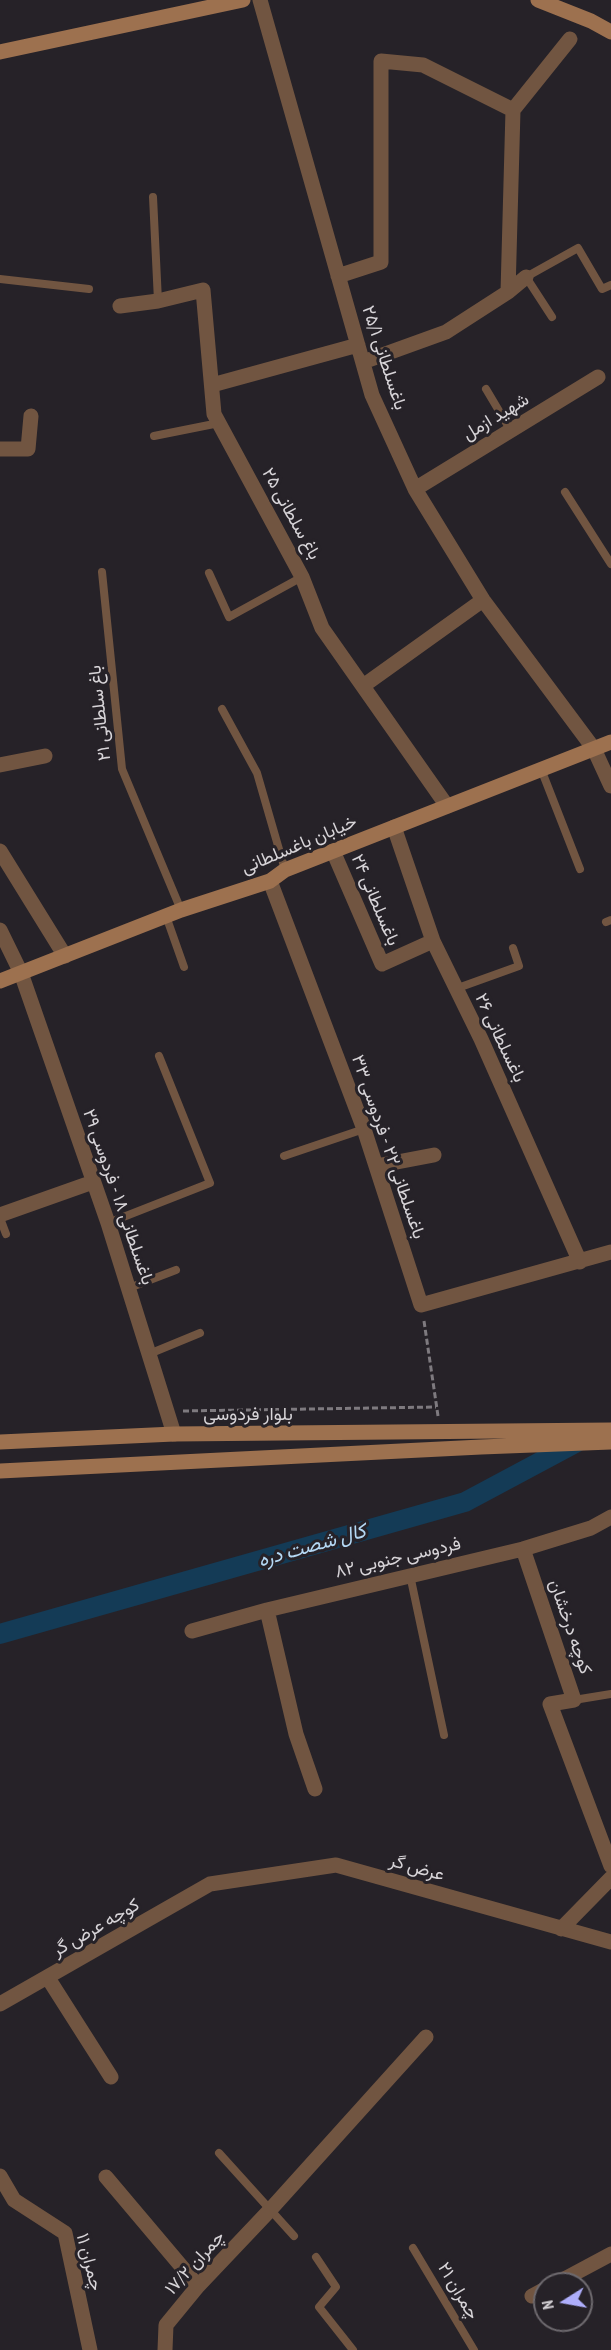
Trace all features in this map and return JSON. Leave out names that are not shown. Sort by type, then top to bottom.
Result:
[{"type":"main road","points":[[0,52],[243,0]]},
{"type":"main road","points":[[538,0],[591,21],[611,32]]},
{"type":"main road","name":"خیابان باغسلطانی","points":[[0,981],[181,910],[270,881],[285,870],[611,742]]},
{"type":"main road","name":"بلوار فردوسی","points":[[1,1439],[174,1434],[496,1433],[611,1430]]},
{"type":"main road","points":[[0,1471],[611,1442]]},
{"type":"street","name":"باغسلطانی ۲۵/۱","points":[[260,0],[372,395],[415,489],[483,600],[594,749],[611,786]]},
{"type":"street","points":[[508,292],[513,110],[570,39]]},
{"type":"street","points":[[338,276],[381,262],[381,62],[423,65],[513,110]]},
{"type":"street","points":[[363,362],[446,332],[508,292],[526,277]]},
{"type":"street","name":"باغ سلطانی ۲۵","points":[[120,306],[158,301],[203,290],[214,414],[302,577],[322,628],[447,806]]},
{"type":"street","points":[[212,385],[358,345]]},
{"type":"street","name":"شهید ازمل","points":[[415,489],[598,377]]},
{"type":"street","points":[[0,449],[28,448],[31,416]]},
{"type":"street","points":[[363,686],[483,600]]},
{"type":"street","points":[[0,765],[45,756]]},
{"type":"street","name":"باغسلطانی ۲۶","points":[[394,827],[433,941],[485,1049],[580,1262]]},
{"type":"street","points":[[0,851],[66,956]]},
{"type":"street","name":"باغسلطانی ۲۴","points":[[333,851],[381,964],[433,941]]},
{"type":"street","name":"باغسلطانی ۲۲ - فردوسی ۳۳","points":[[270,881],[364,1128],[421,1305]]},
{"type":"street","name":"باغسلطانی ۱۸ - فردوسی ۲۹","points":[[0,930],[21,973],[108,1223],[174,1434]]},
{"type":"street","points":[[376,1166],[434,1155]]},
{"type":"street","points":[[0,1217],[93,1182]]},
{"type":"street","points":[[421,1305],[611,1252]]},
{"type":"street","name":"فردوسی جنوبی ۸۲","points":[[192,1631],[267,1610],[523,1549],[591,1528],[611,1517]]},
{"type":"street","name":"کوچه درخشان","points":[[523,1549],[574,1700],[550,1704],[611,1866]]},
{"type":"street","points":[[267,1610],[296,1734],[315,1789]]},
{"type":"street","name":"عرض گر","points":[[210,1884],[336,1865],[611,1942]]},
{"type":"street","points":[[561,1929],[611,1878]]},
{"type":"street","name":"کوچه عرض گر","points":[[0,2004],[210,1884]]},
{"type":"street","points":[[48,1978],[111,2077]]},
{"type":"street","name":"چمران ۱۷/۲","points":[[165,2350],[166,2325],[198,2286],[426,2037]]},
{"type":"street","name":"چمران ۱۱","points":[[0,2176],[14,2200],[65,2233],[90,2350]]},
{"type":"street","points":[[106,2177],[198,2286]]},
{"type":"street","points":[[577,2272],[611,2254]]},
{"type":"lane","points":[[153,197],[158,301]]},
{"type":"lane","points":[[552,317],[526,277],[578,249],[603,289],[611,285]]},
{"type":"lane","points":[[0,279],[88,289]]},
{"type":"lane","points":[[486,389],[511,431]]},
{"type":"lane","points":[[154,436],[219,423]]},
{"type":"lane","points":[[565,492],[611,564]]},
{"type":"lane","name":"باغ سلطانی ۲۱","points":[[102,572],[122,769],[181,910]]},
{"type":"lane","points":[[208,573],[229,617],[302,577]]},
{"type":"lane","points":[[222,710],[256,773],[285,870]]},
{"type":"lane","points":[[541,769],[580,869]]},
{"type":"lane","points":[[166,916],[184,967]]},
{"type":"lane","points":[[455,989],[519,966],[513,948]]},
{"type":"lane","points":[[108,1223],[210,1183],[159,1056]]},
{"type":"lane","points":[[284,1156],[364,1128]]},
{"type":"lane","points":[[0,1217],[6,1234]]},
{"type":"lane","points":[[129,1288],[176,1270]]},
{"type":"lane","points":[[149,1354],[200,1333]]},
{"type":"lane","points":[[410,1575],[444,1735]]},
{"type":"lane","points":[[574,1700],[611,1694]]},
{"type":"lane","points":[[219,2153],[294,2236]]},
{"type":"lane","name":"چمران ۲۱","points":[[413,2248],[474,2350]]},
{"type":"lane","points":[[316,2257],[336,2287],[319,2307],[352,2350]]},
{"type":"path","points":[[421,1305],[440,1433]]},
{"type":"path","points":[[167,1411],[436,1407]]},
{"type":"waterway","name":"کال شصت دره","points":[[0,1634],[465,1502],[581,1440]]}]
